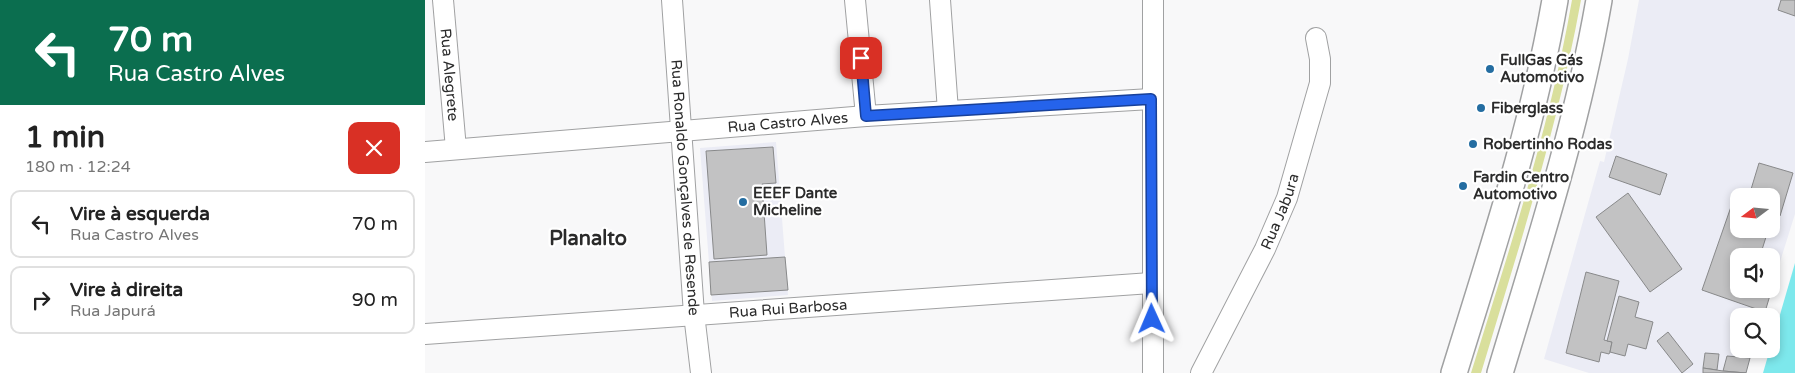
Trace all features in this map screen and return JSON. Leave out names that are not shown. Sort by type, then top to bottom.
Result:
[{"type":"main road","points":[[1454,373],[1523,146],[1555,0]]},
{"type":"main road","points":[[1500,373],[1567,151],[1582,89],[1599,0]]},
{"type":"street","name":"Rua Alegrete","points":[[443,0],[456,149]]},
{"type":"street","name":"Rua Ronaldo Gonçalves de Resende","points":[[672,0],[694,314],[701,373]]},
{"type":"street","points":[[855,0],[866,116]]},
{"type":"street","points":[[940,0],[948,111]]},
{"type":"street","points":[[1153,0],[1151,99],[1153,373]]},
{"type":"street","name":"Rua Jabura","points":[[1201,373],[1265,249],[1289,190],[1320,83],[1320,59],[1316,38]]},
{"type":"street","name":"Rua Castro Alves","points":[[425,152],[866,116],[1151,99]]},
{"type":"street","name":"Rua Rui Barbosa","points":[[425,334],[1151,283]]},
{"type":"shaded area","points":[[1639,0],[1795,0],[1795,214],[1780,262],[1780,248],[1730,248],[1730,298],[1769,298],[1766,308],[1730,308],[1730,358],[1750,358],[1746,373],[1589,373],[1544,359],[1600,161],[1604,162],[1628,59]]},
{"type":"shaded area","name":"EEEF Dante Micheline","points":[[776,142],[788,295],[712,301],[700,148]]},
{"type":"green space","points":[[1572,0],[1581,0],[1572,47],[1549,141],[1481,373],[1471,373],[1528,188],[1552,95]]},
{"type":"water","points":[[1795,263],[1795,373],[1763,373],[1767,358],[1780,358],[1780,315]]},
{"type":"building","points":[[1781,0],[1795,0],[1795,16],[1778,10]]},
{"type":"building","points":[[773,147],[776,183],[762,184],[767,255],[714,259],[706,151]]},
{"type":"building","points":[[1616,156],[1667,174],[1660,195],[1609,177]]},
{"type":"building","points":[[1759,163],[1793,173],[1780,216],[1780,188],[1751,188]]},
{"type":"building","points":[[1628,193],[1682,269],[1650,292],[1596,217]]},
{"type":"building","points":[[1730,210],[1730,238],[1766,238],[1763,248],[1730,248],[1730,298],[1769,298],[1766,308],[1754,308],[1702,290]]},
{"type":"building","points":[[785,257],[788,290],[711,295],[709,262]]},
{"type":"building","points":[[1586,272],[1619,281],[1604,340],[1612,342],[1610,352],[1609,354],[1601,352],[1599,362],[1566,353]]},
{"type":"building","points":[[1619,296],[1639,302],[1635,317],[1653,322],[1646,349],[1628,344],[1625,356],[1610,352],[1612,342],[1607,341]]},
{"type":"building","points":[[1668,332],[1693,364],[1682,373],[1657,341]]},
{"type":"building","points":[[1705,353],[1719,354],[1717,370],[1703,368]]},
{"type":"building","points":[[1727,356],[1730,358],[1750,358],[1746,373],[1723,371]]},
{"type":"building","points":[[1703,368],[1723,371],[1746,373],[1703,373]]},
{"type":"place","name":"FullGas Gás Automotivo","points":[[1490,69]]},
{"type":"place","name":"Fiberglass","points":[[1481,108]]},
{"type":"place","name":"Robertinho Rodas","points":[[1473,144]]},
{"type":"place","name":"Fardin Centro Automotivo","points":[[1463,186]]},
{"type":"place","name":"EEEF Dante Micheline","points":[[743,202]]},
{"type":"district","name":"Planalto","points":[[588,239]]},
{"type":"route","points":[[861,58],[866,116],[1151,99],[1152,319]]}]
